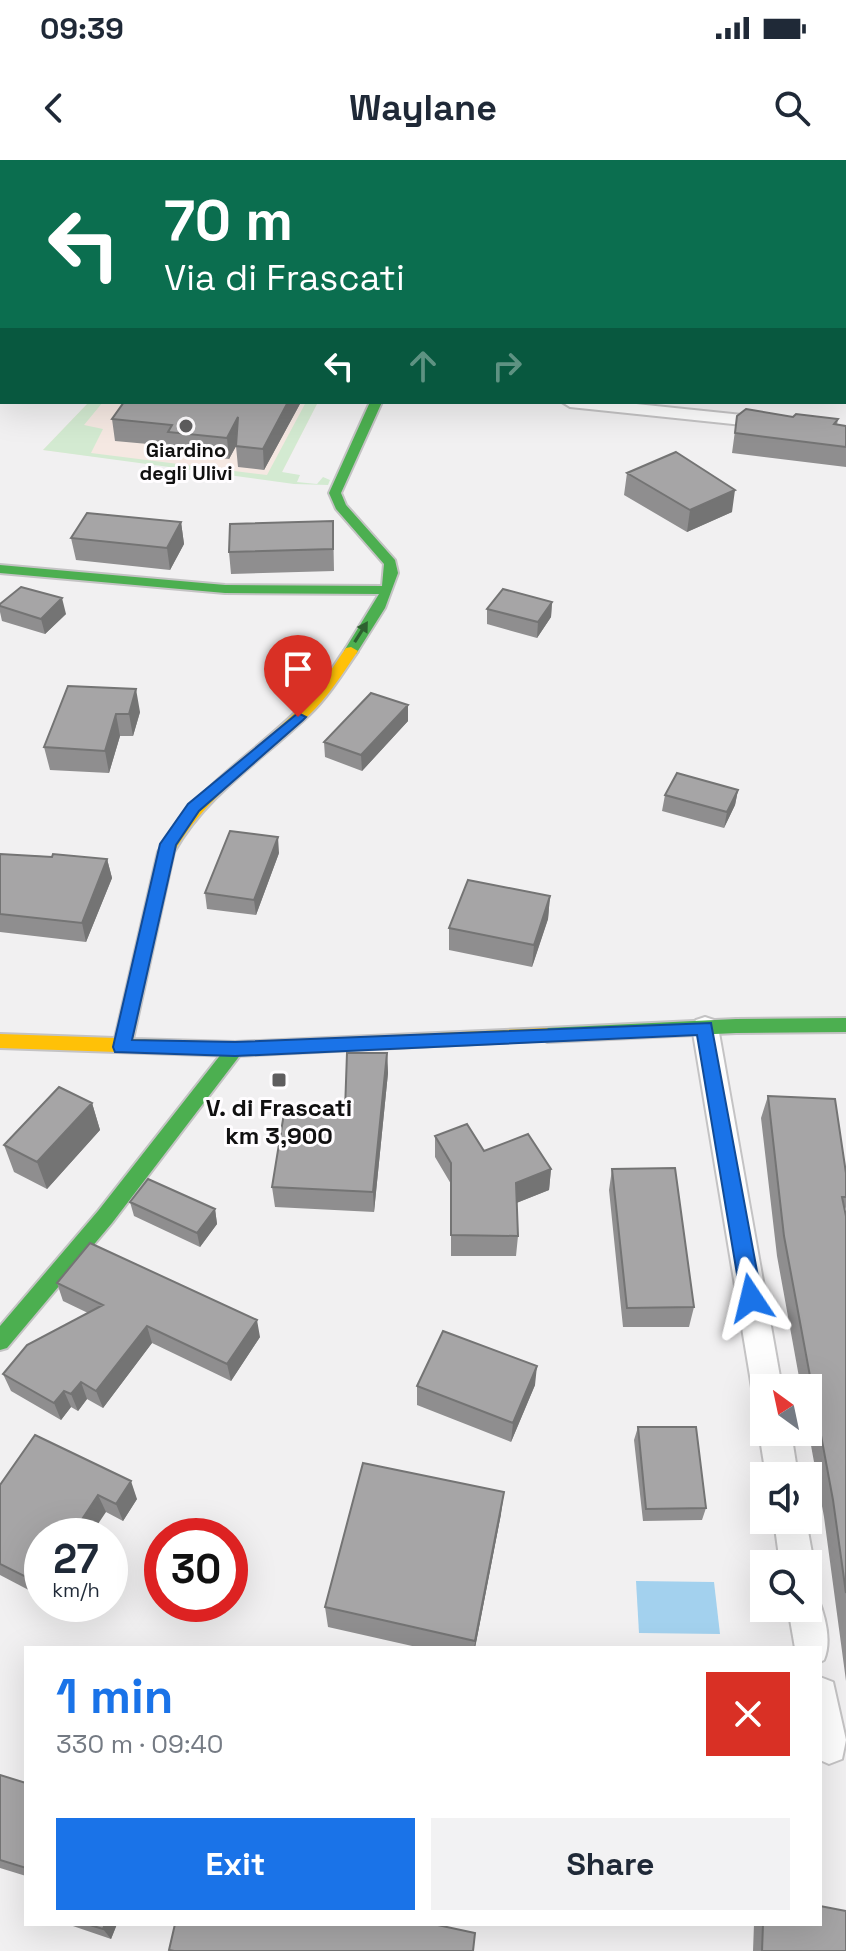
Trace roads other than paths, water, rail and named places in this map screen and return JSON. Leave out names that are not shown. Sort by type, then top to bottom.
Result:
[{"type":"street","points":[[122,1047],[166,852],[177,828],[203,798],[313,703],[387,590],[393,572],[383,554],[340,506],[335,493],[375,404]]},
{"type":"street","points":[[589,404],[786,425]]},
{"type":"street","points":[[0,569],[225,589],[387,590]]},
{"type":"street","points":[[0,1041],[235,1049],[705,1027],[846,1025]]},
{"type":"street","points":[[705,1027],[765,1374]]},
{"type":"street","points":[[0,1341],[105,1217],[235,1049]]},
{"type":"street","points":[[807,1622],[812,1646]]},
{"type":"street","points":[[822,1706],[829,1746]]},
{"type":"water","points":[[636,1581],[714,1582],[720,1634],[639,1633]]},
{"type":"place","name":"Giardino degli Ulivi","points":[[186,426]]},
{"type":"place","name":"V. di Frascati km 3,900","points":[[279,1080]]}]
